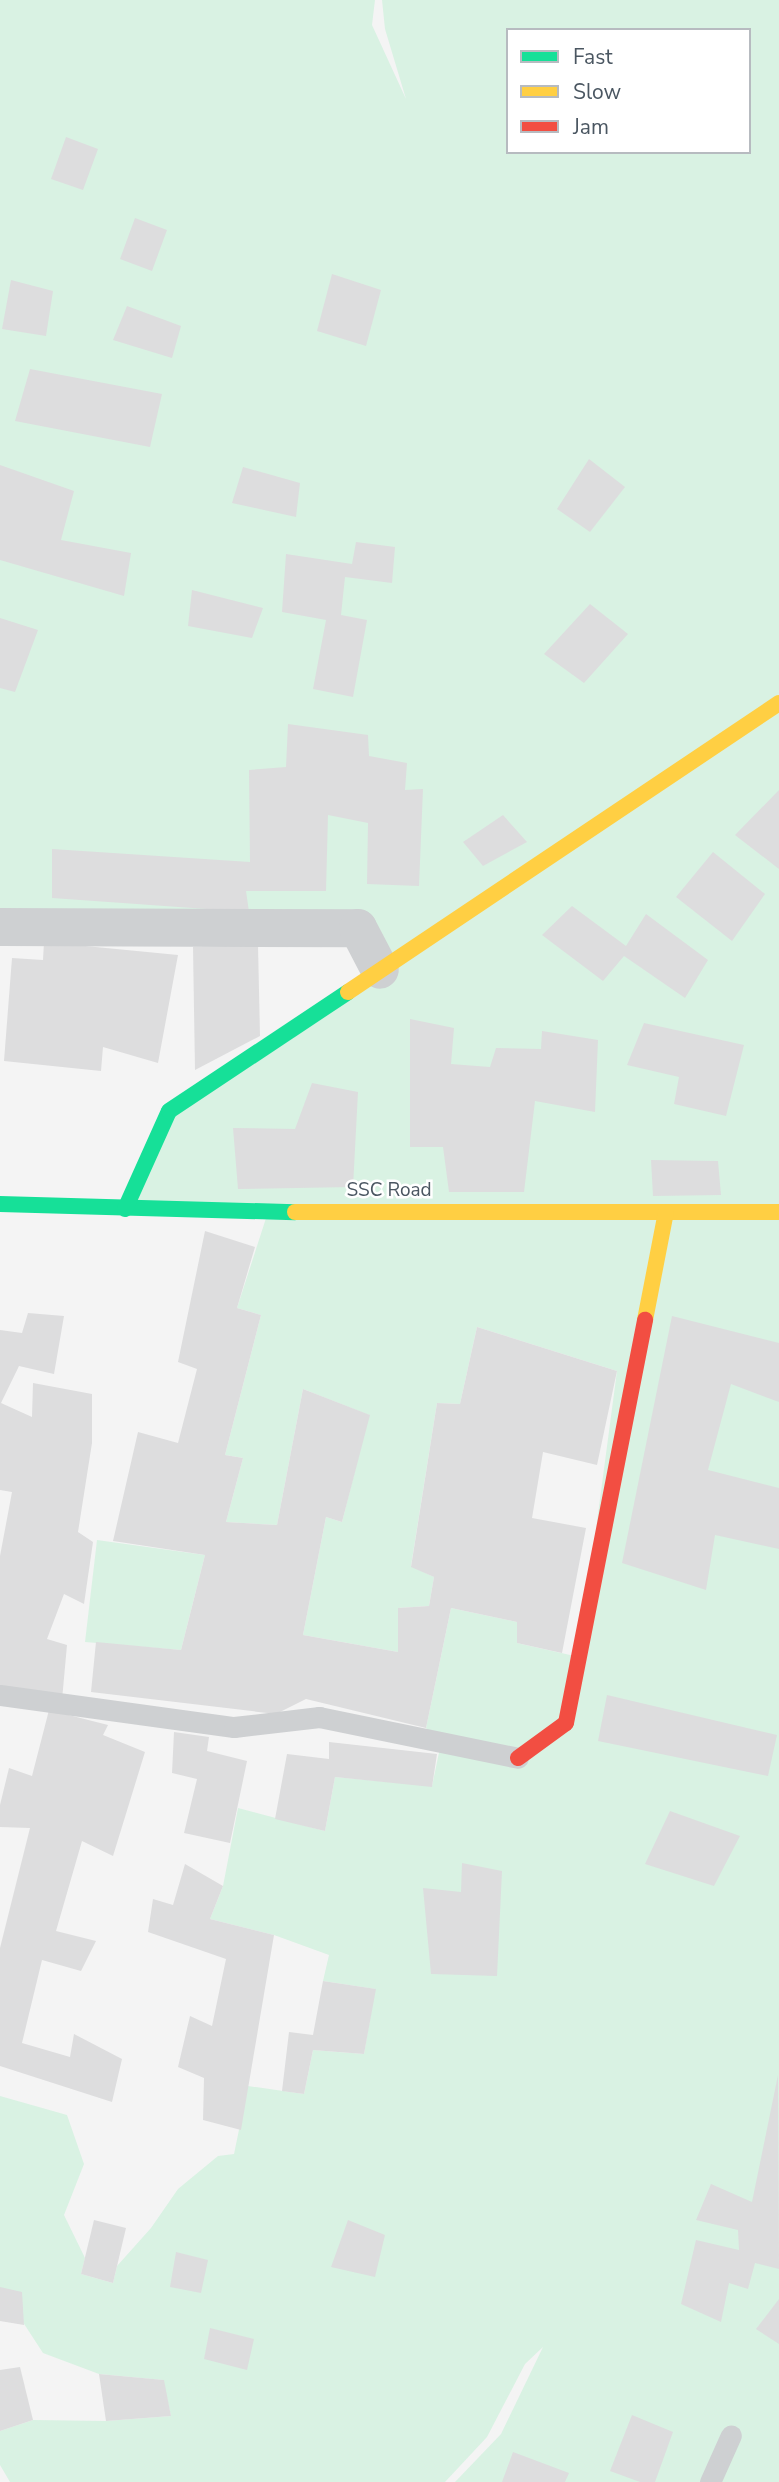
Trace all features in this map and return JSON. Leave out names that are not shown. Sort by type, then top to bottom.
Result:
[{"type":"street","points":[[125,1209],[169,1111],[779,703]]},
{"type":"street","points":[[0,927],[358,928],[380,970]]},
{"type":"street","name":"SSC Road","points":[[0,1204],[229,1212],[779,1212]]},
{"type":"street","points":[[518,1758],[566,1723],[666,1212]]},
{"type":"lane","points":[[0,1695],[234,1727],[319,1717],[518,1758]]},
{"type":"lane","points":[[709,2482],[731,2435]]},
{"type":"green space","points":[[0,0],[375,0],[372,25],[406,99],[385,29],[382,0],[779,0],[779,2482],[455,2482],[501,2434],[543,2347],[525,2364],[487,2437],[445,2482],[10,2482],[0,2465],[0,2431],[33,2420],[106,2421],[171,2416],[163,2380],[99,2374],[43,2353],[0,2287],[0,2096],[67,2115],[84,2164],[64,2215],[85,2258],[81,2274],[113,2283],[117,2266],[151,2228],[178,2189],[218,2156],[234,2154],[248,2086],[304,2094],[313,2050],[364,2054],[375,1989],[323,1981],[329,1955],[274,1935],[210,1919],[223,1886],[238,1808],[325,1831],[335,1777],[432,1786],[441,1743],[426,1728],[451,1608],[517,1622],[517,1643],[579,1657],[617,1371],[477,1327],[460,1404],[437,1403],[411,1566],[434,1577],[429,1606],[398,1608],[398,1652],[303,1635],[326,1517],[342,1522],[369,1415],[303,1389],[277,1525],[226,1522],[243,1458],[225,1455],[261,1315],[237,1308],[268,1212],[125,1209],[169,1111],[379,970],[358,928],[0,927]]},
{"type":"green space","points":[[97,1540],[205,1555],[181,1650],[85,1642]]},
{"type":"building","points":[[66,137],[98,149],[83,190],[51,179]]},
{"type":"building","points":[[135,218],[167,230],[152,271],[120,259]]},
{"type":"building","points":[[332,274],[381,290],[366,346],[317,331]]},
{"type":"building","points":[[11,280],[53,291],[46,336],[2,329]]},
{"type":"building","points":[[127,306],[181,326],[172,358],[113,340]]},
{"type":"building","points":[[30,369],[162,394],[150,447],[15,421]]},
{"type":"building","points":[[589,459],[625,487],[590,532],[557,509]]},
{"type":"building","points":[[0,465],[74,491],[61,540],[131,553],[124,596],[0,560]]},
{"type":"building","points":[[243,467],[300,483],[296,517],[232,503]]},
{"type":"building","points":[[356,542],[395,547],[392,583],[345,577],[341,615],[367,620],[353,697],[313,689],[326,620],[282,612],[286,554],[352,564]]},
{"type":"building","points":[[192,590],[263,608],[252,638],[188,626]]},
{"type":"building","points":[[590,604],[628,634],[584,683],[544,654]]},
{"type":"building","points":[[0,618],[38,630],[15,692],[0,688]]},
{"type":"building","points":[[288,724],[368,735],[369,756],[407,763],[405,790],[423,789],[419,886],[367,884],[368,823],[328,815],[326,891],[246,891],[249,912],[52,898],[52,849],[250,862],[249,770],[286,767]]},
{"type":"building","points":[[779,790],[779,869],[735,835]]},
{"type":"building","points":[[503,815],[527,842],[483,866],[463,842]]},
{"type":"building","points":[[713,852],[765,894],[732,941],[676,897]]},
{"type":"building","points":[[572,906],[626,946],[646,914],[708,960],[685,998],[624,956],[603,981],[542,935]]},
{"type":"building","points":[[44,942],[178,955],[158,1063],[103,1047],[101,1071],[4,1061],[12,958],[43,960]]},
{"type":"building","points":[[258,945],[260,1036],[195,1070],[193,947]]},
{"type":"building","points":[[410,1019],[454,1028],[451,1064],[490,1067],[496,1048],[541,1049],[542,1031],[598,1040],[595,1112],[535,1101],[524,1192],[449,1192],[443,1147],[410,1147]]},
{"type":"building","points":[[644,1023],[744,1045],[726,1116],[674,1104],[679,1077],[627,1065]]},
{"type":"building","points":[[312,1083],[358,1092],[353,1187],[238,1189],[233,1128],[295,1129]]},
{"type":"building","points":[[651,1160],[718,1161],[721,1195],[653,1196]]},
{"type":"building","points":[[205,1231],[255,1247],[237,1308],[261,1315],[225,1455],[243,1458],[226,1522],[277,1525],[303,1389],[370,1415],[342,1522],[326,1517],[303,1635],[398,1652],[398,1608],[429,1606],[434,1577],[411,1567],[437,1403],[460,1404],[477,1327],[617,1371],[597,1465],[543,1452],[532,1518],[586,1528],[562,1653],[517,1643],[517,1622],[451,1608],[426,1728],[306,1699],[276,1714],[91,1692],[96,1642],[181,1650],[205,1555],[113,1541],[138,1432],[178,1443],[197,1369],[178,1362]]},
{"type":"building","points":[[28,1313],[64,1316],[54,1374],[19,1366],[1,1403],[32,1417],[33,1383],[92,1394],[92,1443],[78,1532],[93,1542],[84,1604],[64,1594],[47,1639],[67,1645],[62,1700],[0,1685],[0,1556],[12,1492],[0,1490],[0,1330],[22,1333]]},
{"type":"building","points":[[672,1316],[779,1343],[779,1402],[731,1384],[708,1470],[779,1488],[779,1549],[715,1535],[706,1590],[622,1563]]},
{"type":"building","points":[[607,1695],[777,1735],[768,1776],[598,1741]]},
{"type":"building","points":[[49,1710],[108,1725],[103,1735],[145,1752],[113,1856],[82,1841],[56,1931],[96,1941],[81,1971],[42,1960],[22,2043],[70,2057],[74,2034],[122,2059],[112,2102],[0,2066],[0,1948],[30,1828],[0,1827],[0,1805],[9,1768],[32,1776]]},
{"type":"building","points":[[174,1732],[209,1737],[207,1751],[247,1761],[230,1843],[184,1833],[197,1779],[172,1773]]},
{"type":"building","points":[[329,1742],[437,1754],[432,1787],[335,1777],[325,1831],[275,1819],[287,1754],[329,1759]]},
{"type":"building","points":[[670,1811],[740,1836],[714,1886],[645,1864]]},
{"type":"building","points":[[462,1863],[502,1871],[497,1976],[431,1974],[423,1888],[461,1892]]},
{"type":"building","points":[[185,1864],[223,1886],[210,1919],[274,1935],[241,2130],[203,2120],[204,2078],[178,2067],[190,2016],[212,2026],[226,1959],[148,1932],[153,1899],[173,1905]]},
{"type":"building","points":[[323,1981],[376,1989],[364,2054],[313,2050],[304,2094],[282,2091],[289,2032],[313,2035]]},
{"type":"building","points":[[778,2075],[779,2269],[755,2263],[748,2289],[729,2283],[721,2322],[681,2304],[696,2240],[739,2250],[738,2230],[696,2220],[711,2184],[752,2202]]},
{"type":"building","points":[[94,2220],[126,2228],[113,2283],[81,2274]]},
{"type":"building","points":[[348,2220],[385,2235],[375,2277],[331,2267]]},
{"type":"building","points":[[176,2252],[208,2260],[201,2293],[170,2287]]},
{"type":"building","points":[[0,2287],[22,2292],[24,2325],[0,2321]]},
{"type":"building","points":[[779,2299],[779,2344],[756,2329]]},
{"type":"building","points":[[210,2328],[254,2339],[247,2370],[204,2359]]},
{"type":"building","points":[[20,2367],[33,2420],[0,2431],[0,2370]]},
{"type":"building","points":[[99,2374],[164,2380],[171,2416],[106,2421]]},
{"type":"building","points":[[632,2415],[673,2432],[655,2482],[640,2482],[610,2471]]},
{"type":"building","points":[[513,2452],[569,2473],[565,2482],[502,2482]]},
{"type":"traffic: fast","points":[[125,1209],[169,1111],[348,992]]},
{"type":"traffic: fast","points":[[0,1204],[295,1212]]},
{"type":"traffic: slow","points":[[348,992],[779,703]]},
{"type":"traffic: slow","points":[[295,1212],[779,1212]]},
{"type":"traffic: slow","points":[[645,1320],[666,1212]]},
{"type":"traffic: jam","points":[[518,1758],[566,1723],[645,1320]]}]
